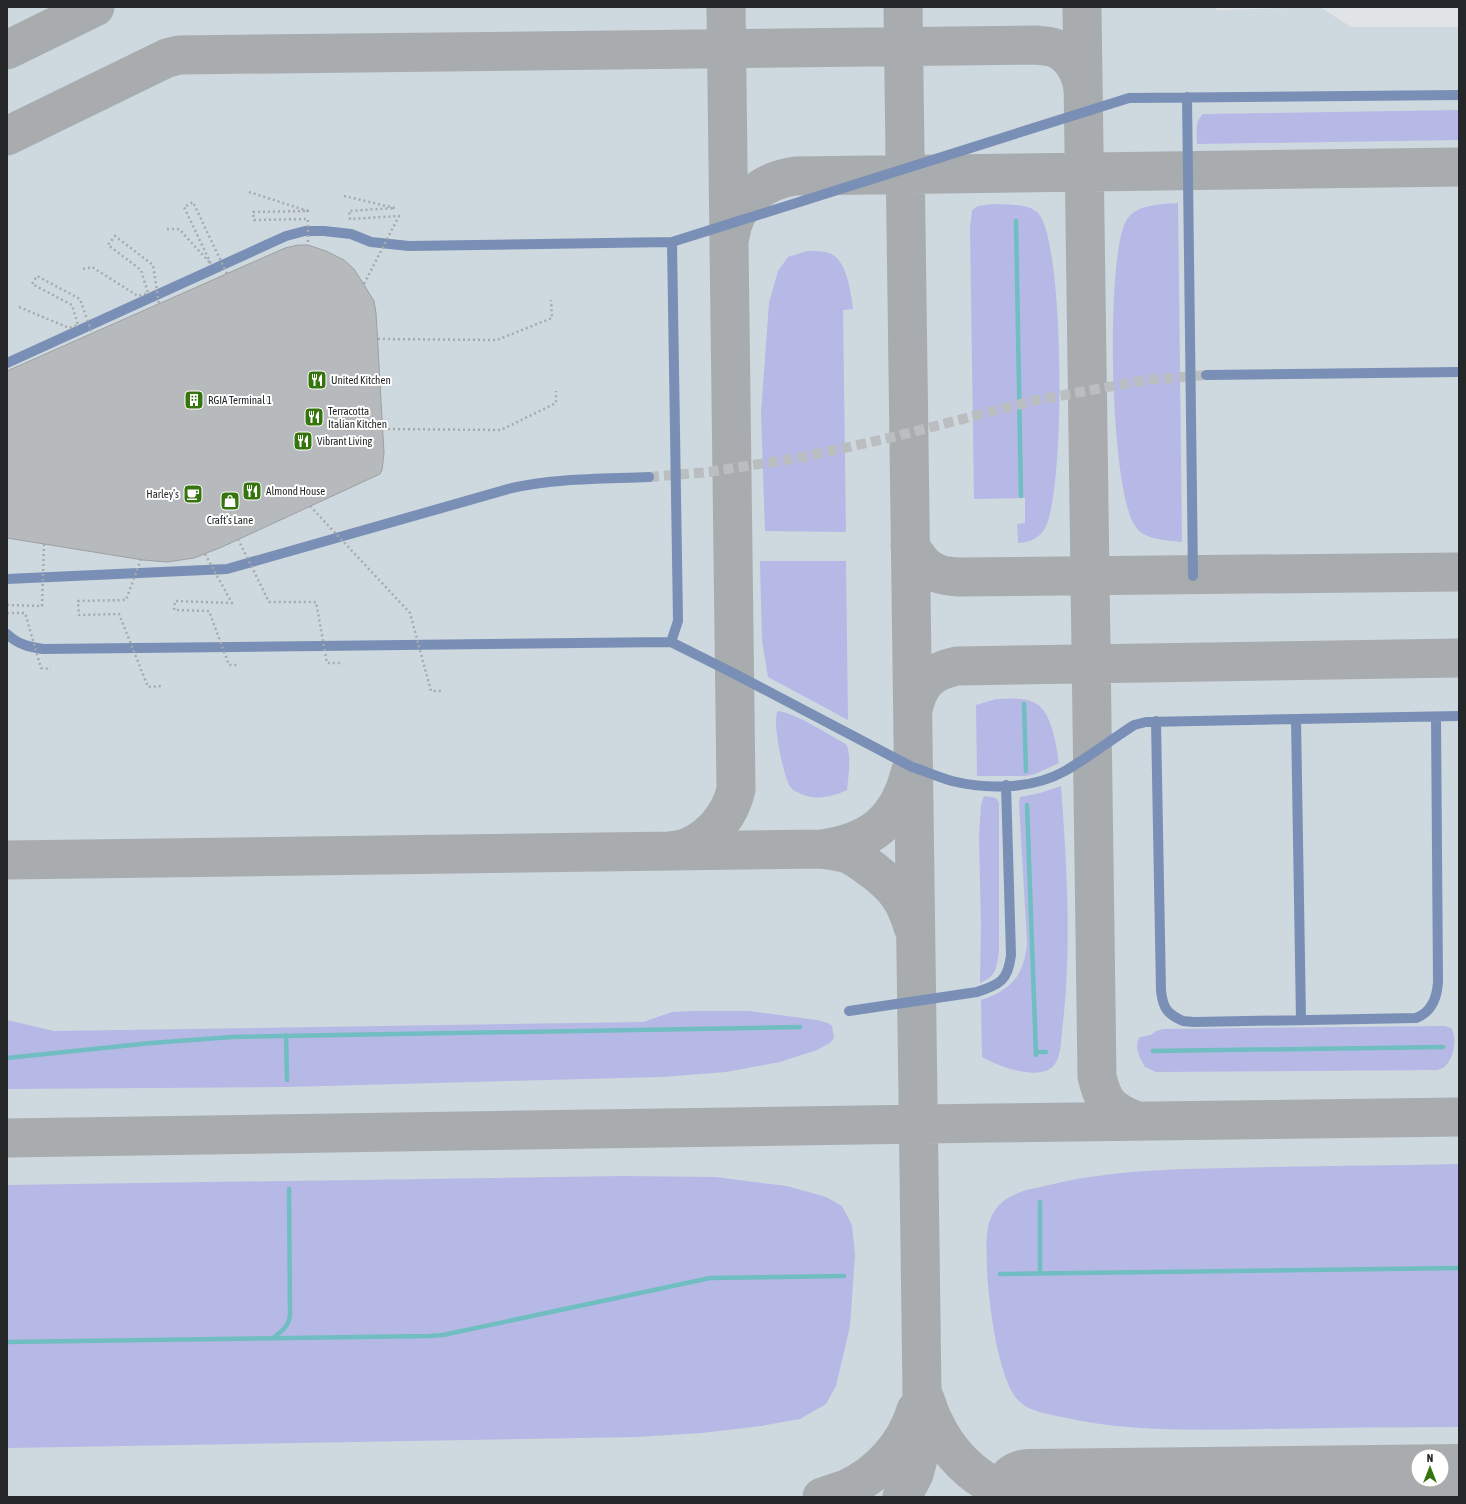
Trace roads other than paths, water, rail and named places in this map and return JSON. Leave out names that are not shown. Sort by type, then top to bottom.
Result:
[{"type":"lane","points":[[7,363],[286,236],[305,231],[324,231],[350,234],[372,242],[409,246],[672,242],[1129,98],[1459,96]]},
{"type":"lane","points":[[1187,97],[1193,576]]},
{"type":"lane","points":[[671,642],[678,621],[672,242]]},
{"type":"lane","points":[[1206,375],[1459,372]]},
{"type":"lane","points":[[7,579],[227,569],[533,483],[649,477]]},
{"type":"lane","points":[[7,634],[18,643],[28,647],[43,649],[671,642],[912,767],[936,776],[976,786],[1026,784],[1047,780],[1065,771],[1134,725],[1146,722],[1459,716]]},
{"type":"lane","points":[[1156,721],[1161,991],[1165,1008],[1171,1015],[1183,1021],[1301,1020],[1416,1018],[1427,1011],[1436,999],[1438,982],[1436,717]]},
{"type":"lane","points":[[1296,719],[1301,1020]]},
{"type":"lane","points":[[848,1011],[977,992],[996,985],[1005,977],[1010,968],[1011,955],[1006,785]]},
{"type":"waterway","points":[[1016,221],[1021,496]]},
{"type":"waterway","points":[[1024,704],[1026,771]]},
{"type":"waterway","points":[[1027,805],[1036,1055]]},
{"type":"waterway","points":[[7,1058],[151,1043],[232,1037],[800,1027]]},
{"type":"waterway","points":[[286,1035],[287,1080]]},
{"type":"waterway","points":[[1153,1051],[1443,1047]]},
{"type":"waterway","points":[[1036,1052],[1046,1052]]},
{"type":"waterway","points":[[273,1338],[287,1325],[290,1315],[289,1189]]},
{"type":"waterway","points":[[1040,1202],[1040,1274]]},
{"type":"waterway","points":[[1000,1274],[1459,1268]]},
{"type":"waterway","points":[[7,1342],[443,1335],[710,1278],[844,1276]]},
{"type":"tunnel","points":[[649,477],[709,472],[803,457],[889,438],[1032,401],[1146,380],[1206,375]]},
{"type":"place","name":"United Kitchen","points":[[317,380]]},
{"type":"place","name":"RGIA Terminal 1","points":[[194,400]]},
{"type":"place","name":"Terracotta Italian Kitchen","points":[[314,417]]},
{"type":"place","name":"Vibrant Living","points":[[303,441]]},
{"type":"place","name":"Almond House","points":[[252,491]]},
{"type":"place","name":"Harley’s","points":[[193,494]]},
{"type":"place","name":"Craft’s Lane","points":[[230,501]]}]
